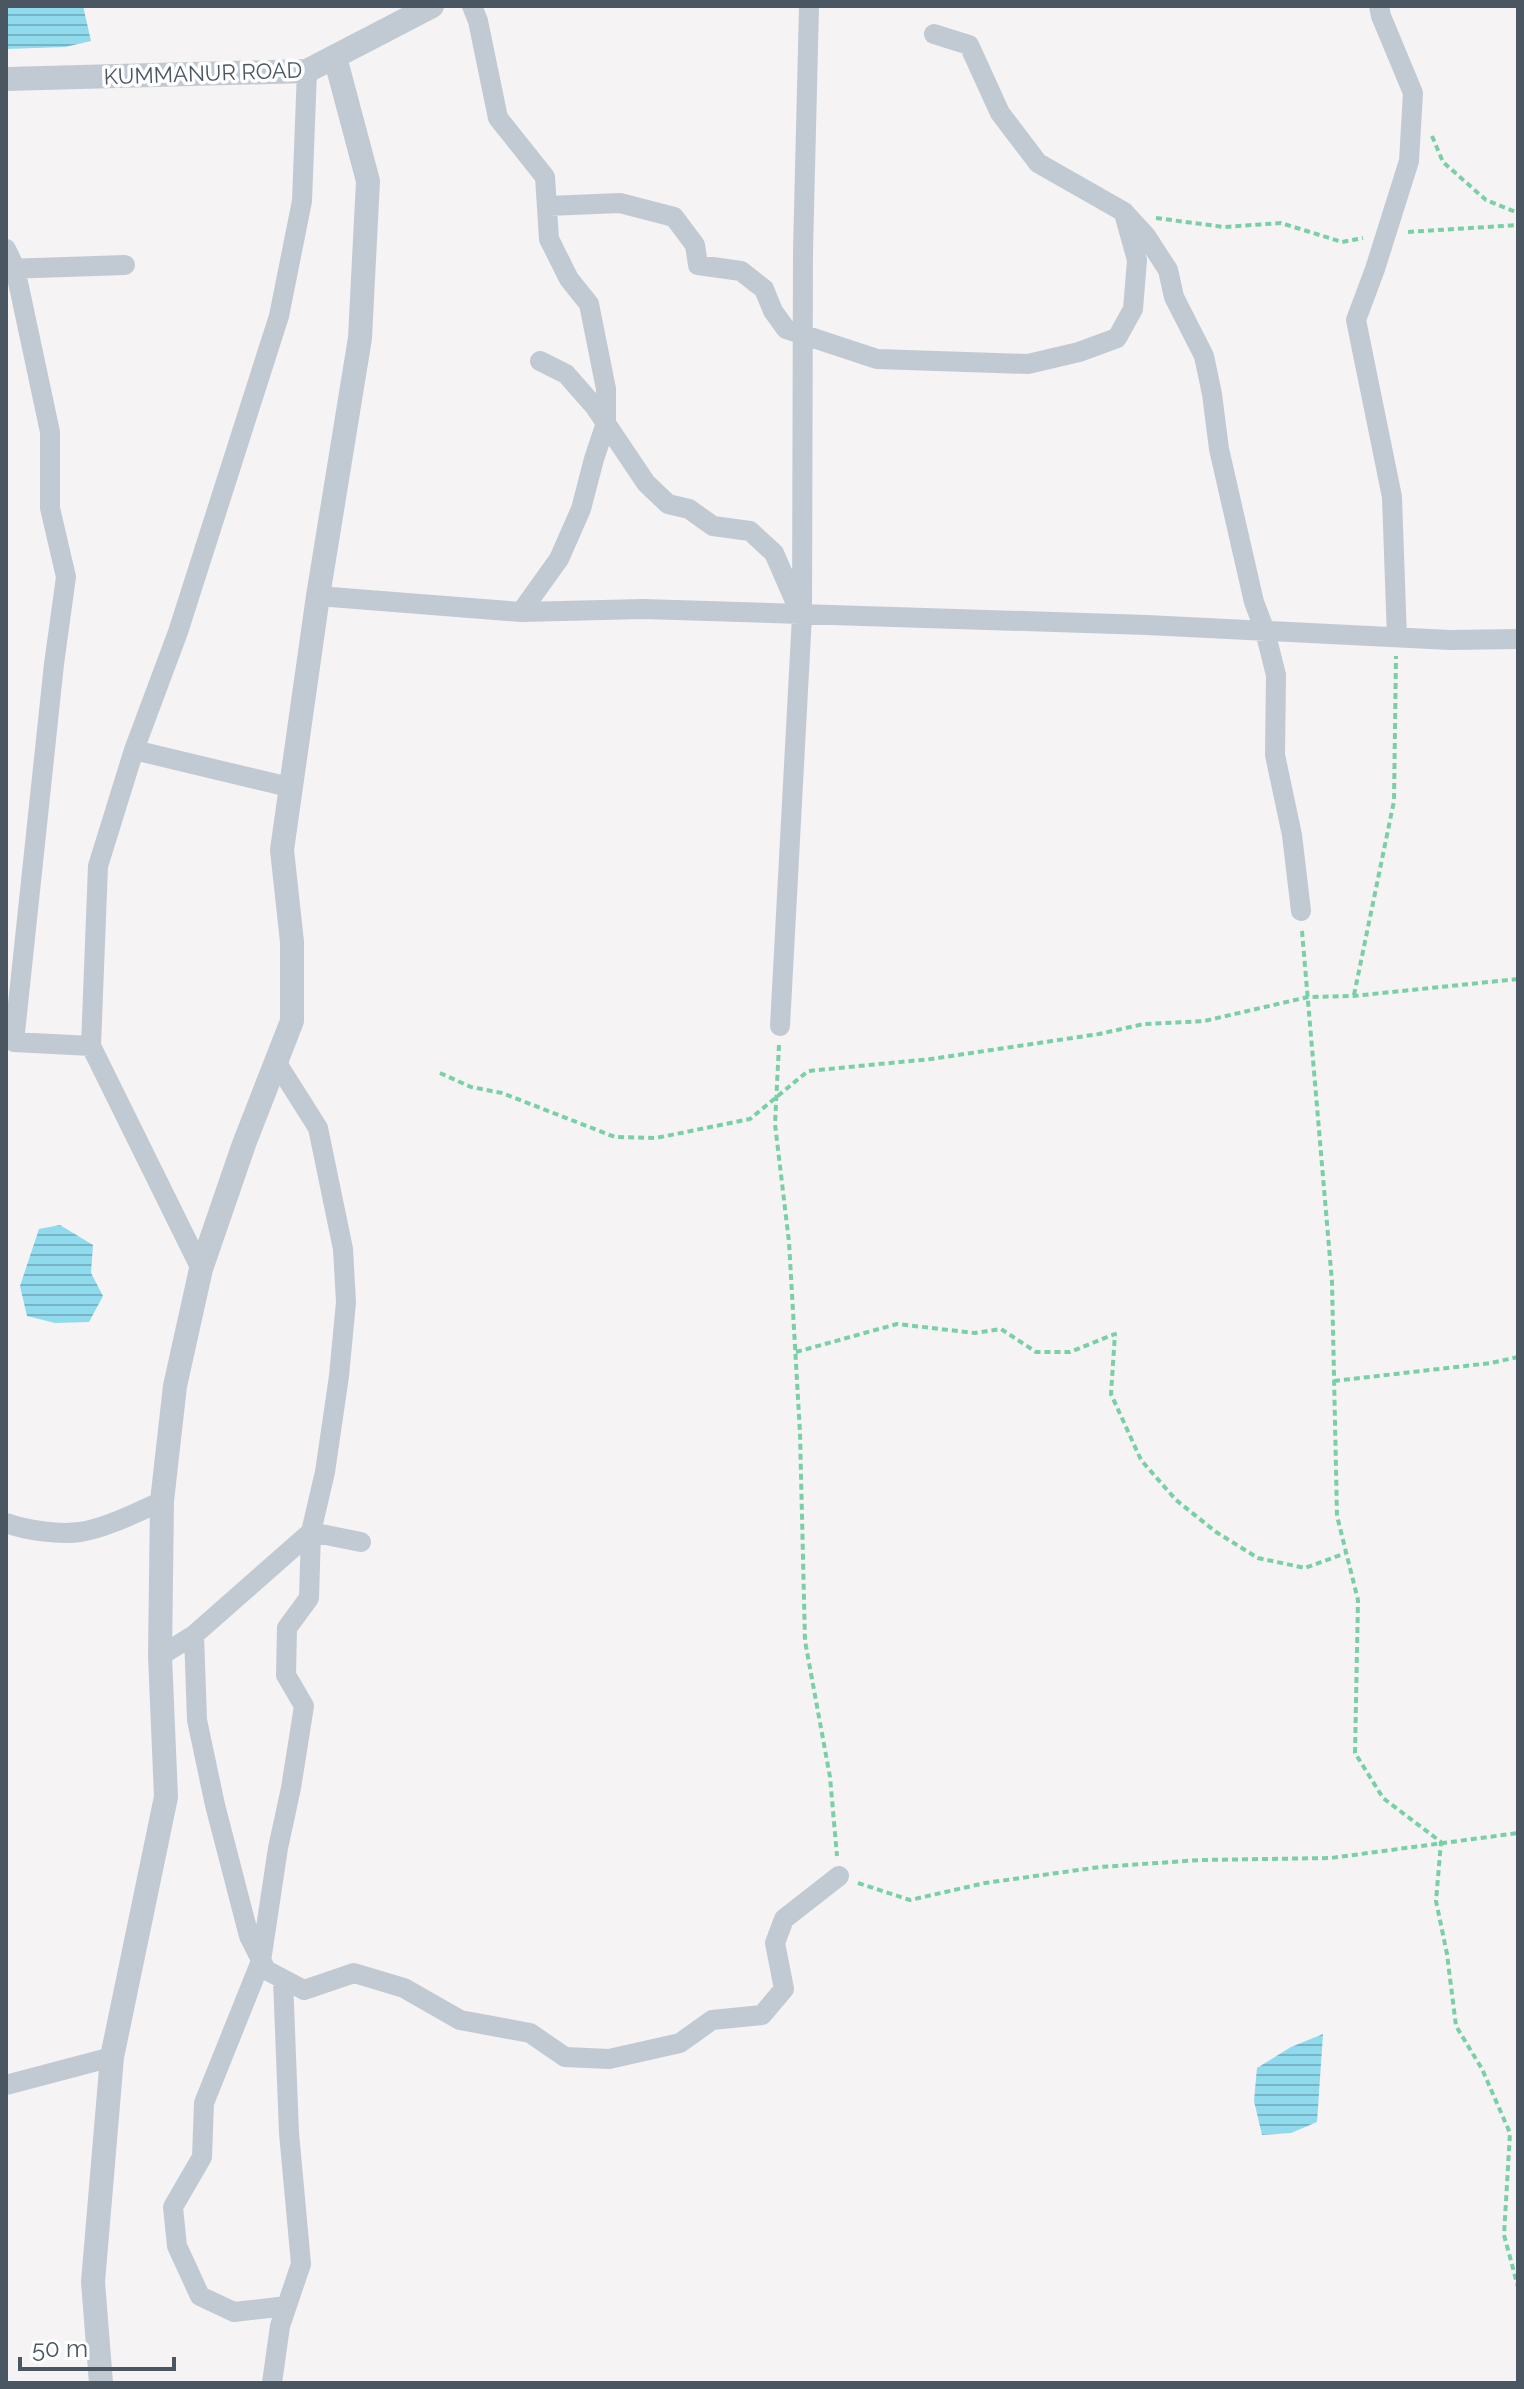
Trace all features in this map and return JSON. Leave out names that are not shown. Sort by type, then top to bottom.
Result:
[{"type":"street","name":"KUMMANUR ROAD","points":[[6,79],[307,71],[432,6]]},
{"type":"street","points":[[472,6],[478,21],[498,118],[545,177],[549,239],[569,279],[589,304],[606,389],[606,423],[581,509],[559,559],[521,612]]},
{"type":"street","points":[[780,1026],[802,616],[802,336],[809,6]]},
{"type":"street","points":[[1379,6],[1413,93],[1409,161],[1356,320],[1392,497],[1397,638]]},
{"type":"street","points":[[934,34],[969,45],[1000,113],[1038,163],[1124,212],[1146,236],[1168,270],[1174,297],[1204,356],[1222,461],[1254,602],[1276,675],[1275,755],[1292,835],[1301,911]]},
{"type":"street","points":[[101,2383],[93,2282],[112,2057],[166,1797],[160,1656],[162,1501],[175,1386],[201,1269],[275,1060],[292,1021],[292,942],[282,850],[318,596],[360,338],[368,181],[335,57]]},
{"type":"street","points":[[201,1269],[91,1046],[98,866],[134,750],[178,632],[279,316],[302,201],[307,71]]},
{"type":"street","points":[[548,206],[620,203],[674,217],[695,245],[698,265],[741,271],[764,289],[773,311],[786,329],[802,336],[877,359],[1028,364],[1079,352],[1117,338],[1133,309],[1137,260],[1124,212]]},
{"type":"street","points":[[6,249],[50,432],[50,508],[66,577],[14,1042],[91,1046]]},
{"type":"street","points":[[11,269],[125,265]]},
{"type":"street","points":[[540,361],[566,374],[606,423],[646,483],[668,504],[689,509],[713,526],[750,531],[774,553],[802,616]]},
{"type":"street","points":[[318,596],[521,612],[643,609],[1397,638],[1518,639]]},
{"type":"street","points":[[134,750],[289,787]]},
{"type":"street","points":[[275,1060],[318,1128],[343,1249],[346,1302],[325,1472],[311,1532],[309,1598],[287,1628],[286,1675],[304,1706],[261,1961],[204,2103],[202,2157],[173,2207],[177,2246],[200,2296],[234,2312],[287,2306]]},
{"type":"street","points":[[6,1523],[22,1529],[79,1532],[162,1501]]},
{"type":"street","points":[[311,1532],[361,1542]]},
{"type":"street","points":[[160,1656],[194,1635],[311,1532]]},
{"type":"street","points":[[194,1635],[197,1720],[249,1936],[266,1970],[304,1990],[354,1973],[404,1988],[460,2020],[530,2033],[565,2057],[609,2059],[680,2043],[712,2020],[762,2015],[784,1989],[775,1943],[784,1919],[839,1876]]},
{"type":"street","points":[[272,2383],[280,2326],[301,2264],[289,2133],[283,1979]]},
{"type":"street","points":[[6,2085],[112,2057]]},
{"type":"path","points":[[1431,134],[1443,162],[1486,200],[1518,213]]},
{"type":"path","points":[[1154,217],[1224,227],[1281,223],[1342,242],[1386,234],[1518,225]]},
{"type":"path","points":[[1353,996],[1394,801],[1397,638]]},
{"type":"path","points":[[1301,911],[1332,1282],[1337,1516],[1358,1600],[1355,1753],[1383,1798],[1441,1842]]},
{"type":"path","points":[[440,1073],[471,1087],[502,1093],[615,1137],[656,1138],[750,1119],[808,1071],[931,1059],[1099,1034],[1144,1024],[1204,1021],[1308,997],[1353,996],[1518,979]]},
{"type":"path","points":[[780,1026],[775,1124],[789,1242],[796,1352],[805,1641],[830,1777],[839,1876],[910,1900],[985,1883],[1100,1867],[1200,1860],[1331,1858],[1518,1833]]},
{"type":"path","points":[[796,1352],[897,1324],[975,1333],[1001,1329],[1036,1352],[1070,1352],[1115,1334],[1111,1394],[1141,1460],[1176,1500],[1216,1532],[1258,1558],[1305,1568],[1346,1553]]},
{"type":"path","points":[[1334,1381],[1491,1363],[1518,1357]]},
{"type":"path","points":[[1441,1842],[1436,1901],[1447,1954],[1456,2026],[1482,2069],[1510,2133],[1504,2235],[1518,2287]]},
{"type":"water","points":[[6,6],[83,6],[91,41],[65,47],[6,49]]},
{"type":"water","points":[[60,1225],[93,1245],[91,1273],[103,1296],[89,1322],[55,1323],[27,1316],[20,1286],[39,1229]]},
{"type":"water","points":[[1323,2034],[1317,2122],[1291,2133],[1262,2135],[1254,2101],[1257,2068],[1291,2047]]}]
